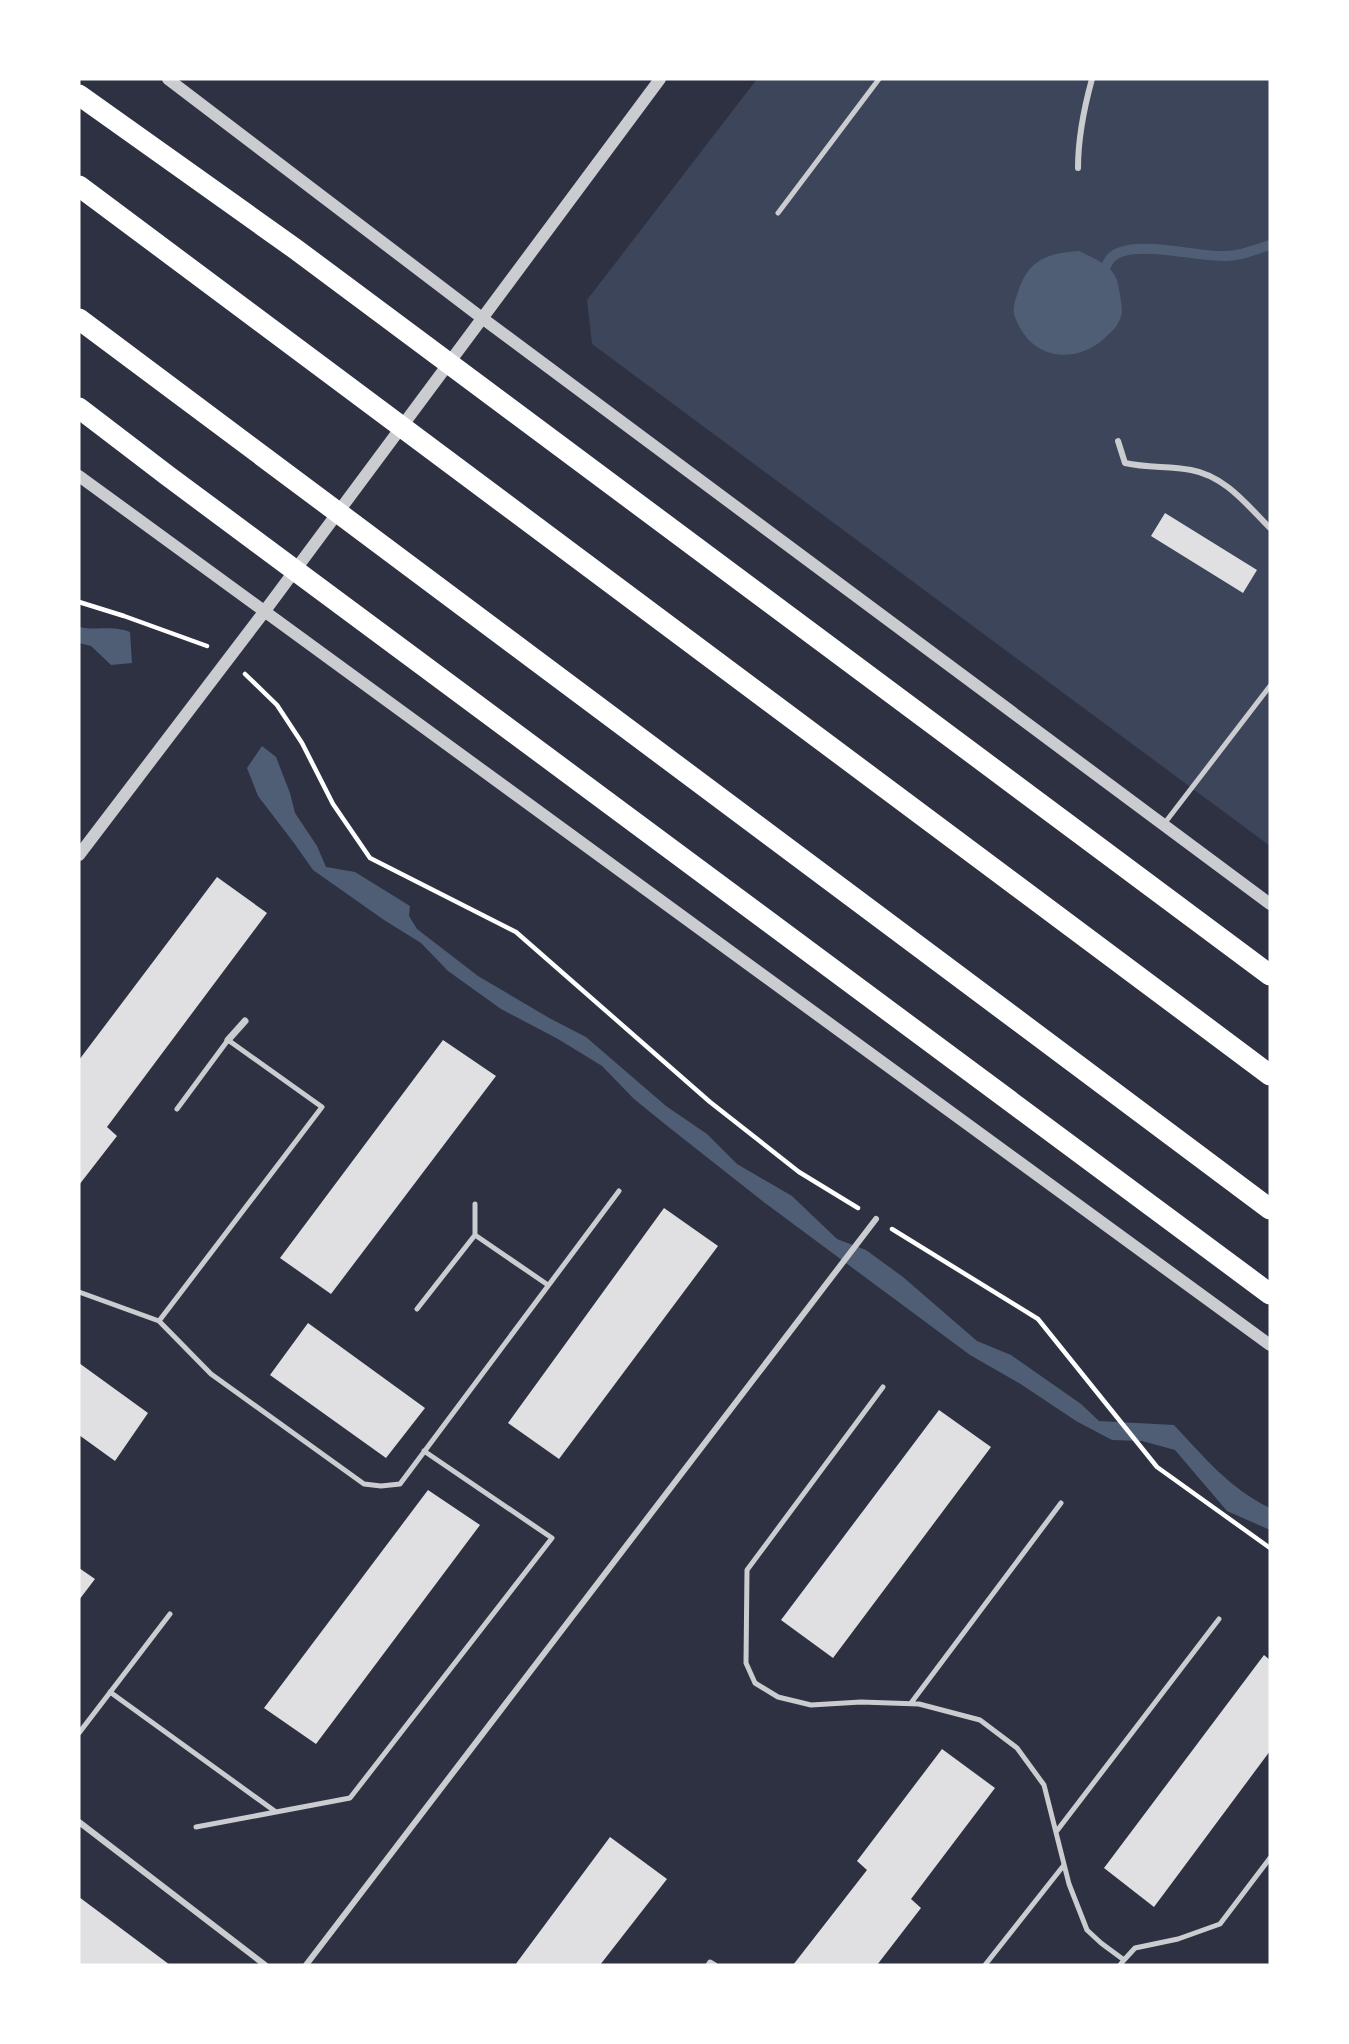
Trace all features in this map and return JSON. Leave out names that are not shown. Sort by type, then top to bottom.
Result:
[{"type":"highway","points":[[79,95],[294,248],[1270,975]]},
{"type":"highway","points":[[79,186],[1270,1075]]},
{"type":"highway","points":[[79,319],[1270,1209]]},
{"type":"highway","points":[[79,408],[1270,1294]]},
{"type":"street","points":[[168,79],[482,318],[1270,904]]},
{"type":"street","points":[[79,855],[264,612],[660,79]]},
{"type":"street","points":[[1078,168],[1082,121],[1093,79]]},
{"type":"street","points":[[1118,441],[1125,463],[1211,475],[1238,496],[1270,528]]},
{"type":"street","points":[[79,477],[1270,1345]]},
{"type":"street","points":[[228,1040],[245,1021]]},
{"type":"street","points":[[306,1965],[876,1219]]},
{"type":"street","points":[[79,1822],[265,1965]]},
{"type":"lane","points":[[778,213],[879,79]]},
{"type":"lane","points":[[1164,824],[1270,687]]},
{"type":"lane","points":[[159,1321],[322,1107],[228,1040],[177,1109]]},
{"type":"lane","points":[[79,1292],[159,1321],[211,1374],[364,1484],[400,1484],[618,1191]]},
{"type":"lane","points":[[417,1309],[474,1235],[475,1204]]},
{"type":"lane","points":[[474,1235],[548,1285]]},
{"type":"lane","points":[[883,1387],[747,1570],[746,1663],[755,1683],[778,1698],[811,1705],[861,1702],[919,1704],[979,1720],[1017,1748],[1044,1785],[1069,1884],[1087,1930],[1122,1963],[1135,1948],[1178,1939],[1220,1924],[1270,1858]]},
{"type":"lane","points":[[196,1827],[350,1798],[552,1538],[424,1451]]},
{"type":"lane","points":[[911,1703],[1061,1503]]},
{"type":"lane","points":[[79,1733],[170,1614]]},
{"type":"lane","points":[[1056,1832],[1219,1619]]},
{"type":"lane","points":[[110,1692],[276,1812]]},
{"type":"lane","points":[[985,1965],[1064,1865]]},
{"type":"lane","points":[[708,1965],[710,1962],[715,1965]]},
{"type":"path","points":[[79,602],[204,643],[250,678],[277,705],[302,743],[333,804],[370,858],[516,932],[710,1102],[799,1172],[1038,1319],[1157,1467],[1270,1548]]},
{"type":"shaded area","points":[[757,79],[1270,79],[1270,846],[592,344],[587,300]]},
{"type":"shaded area","points":[[1079,251],[1103,263],[1114,274],[1121,303],[1120,318],[1111,332],[1085,351],[1059,355],[1047,352],[1025,336],[1014,314],[1015,300],[1022,281],[1033,265],[1048,256]]},
{"type":"shaded area","points":[[79,627],[130,632],[132,663],[111,665],[91,646],[79,643]]},
{"type":"shaded area","points":[[262,746],[276,757],[295,813],[317,846],[326,867],[355,872],[410,906],[409,916],[417,929],[478,976],[586,1037],[666,1106],[707,1134],[737,1164],[792,1196],[837,1239],[866,1250],[903,1277],[977,1341],[1011,1355],[1081,1404],[1099,1421],[1174,1425],[1230,1482],[1270,1508],[1270,1530],[1227,1511],[1175,1450],[1142,1441],[1112,1440],[1076,1421],[1019,1383],[970,1355],[765,1203],[634,1099],[602,1066],[501,1009],[448,971],[421,943],[313,870],[258,796],[247,768]]},
{"type":"building","points":[[1165,513],[1257,570],[1243,593],[1151,536]]},
{"type":"building","points":[[217,877],[267,913],[107,1127],[117,1136],[79,1185],[79,1060]]},
{"type":"building","points":[[443,1040],[496,1076],[331,1294],[280,1258]]},
{"type":"building","points":[[664,1208],[718,1246],[559,1459],[508,1423]]},
{"type":"building","points":[[308,1323],[425,1408],[386,1458],[270,1375]]},
{"type":"building","points":[[79,1363],[148,1413],[115,1461],[79,1435]]},
{"type":"building","points":[[939,1410],[991,1447],[833,1658],[781,1620]]},
{"type":"building","points":[[428,1490],[480,1525],[316,1744],[264,1708]]},
{"type":"building","points":[[79,1568],[95,1579],[79,1600]]},
{"type":"building","points":[[1264,1655],[1270,1660],[1270,1751],[1154,1907],[1104,1868]]},
{"type":"building","points":[[942,1749],[995,1788],[911,1899],[921,1908],[877,1965],[793,1965],[867,1870],[857,1861]]},
{"type":"building","points":[[610,1837],[667,1879],[600,1965],[515,1965]]},
{"type":"building","points":[[79,1897],[170,1965],[79,1965]]},
{"type":"waterway","points":[[1106,266],[1112,257],[1135,249],[1227,256],[1244,254],[1270,245]]}]
